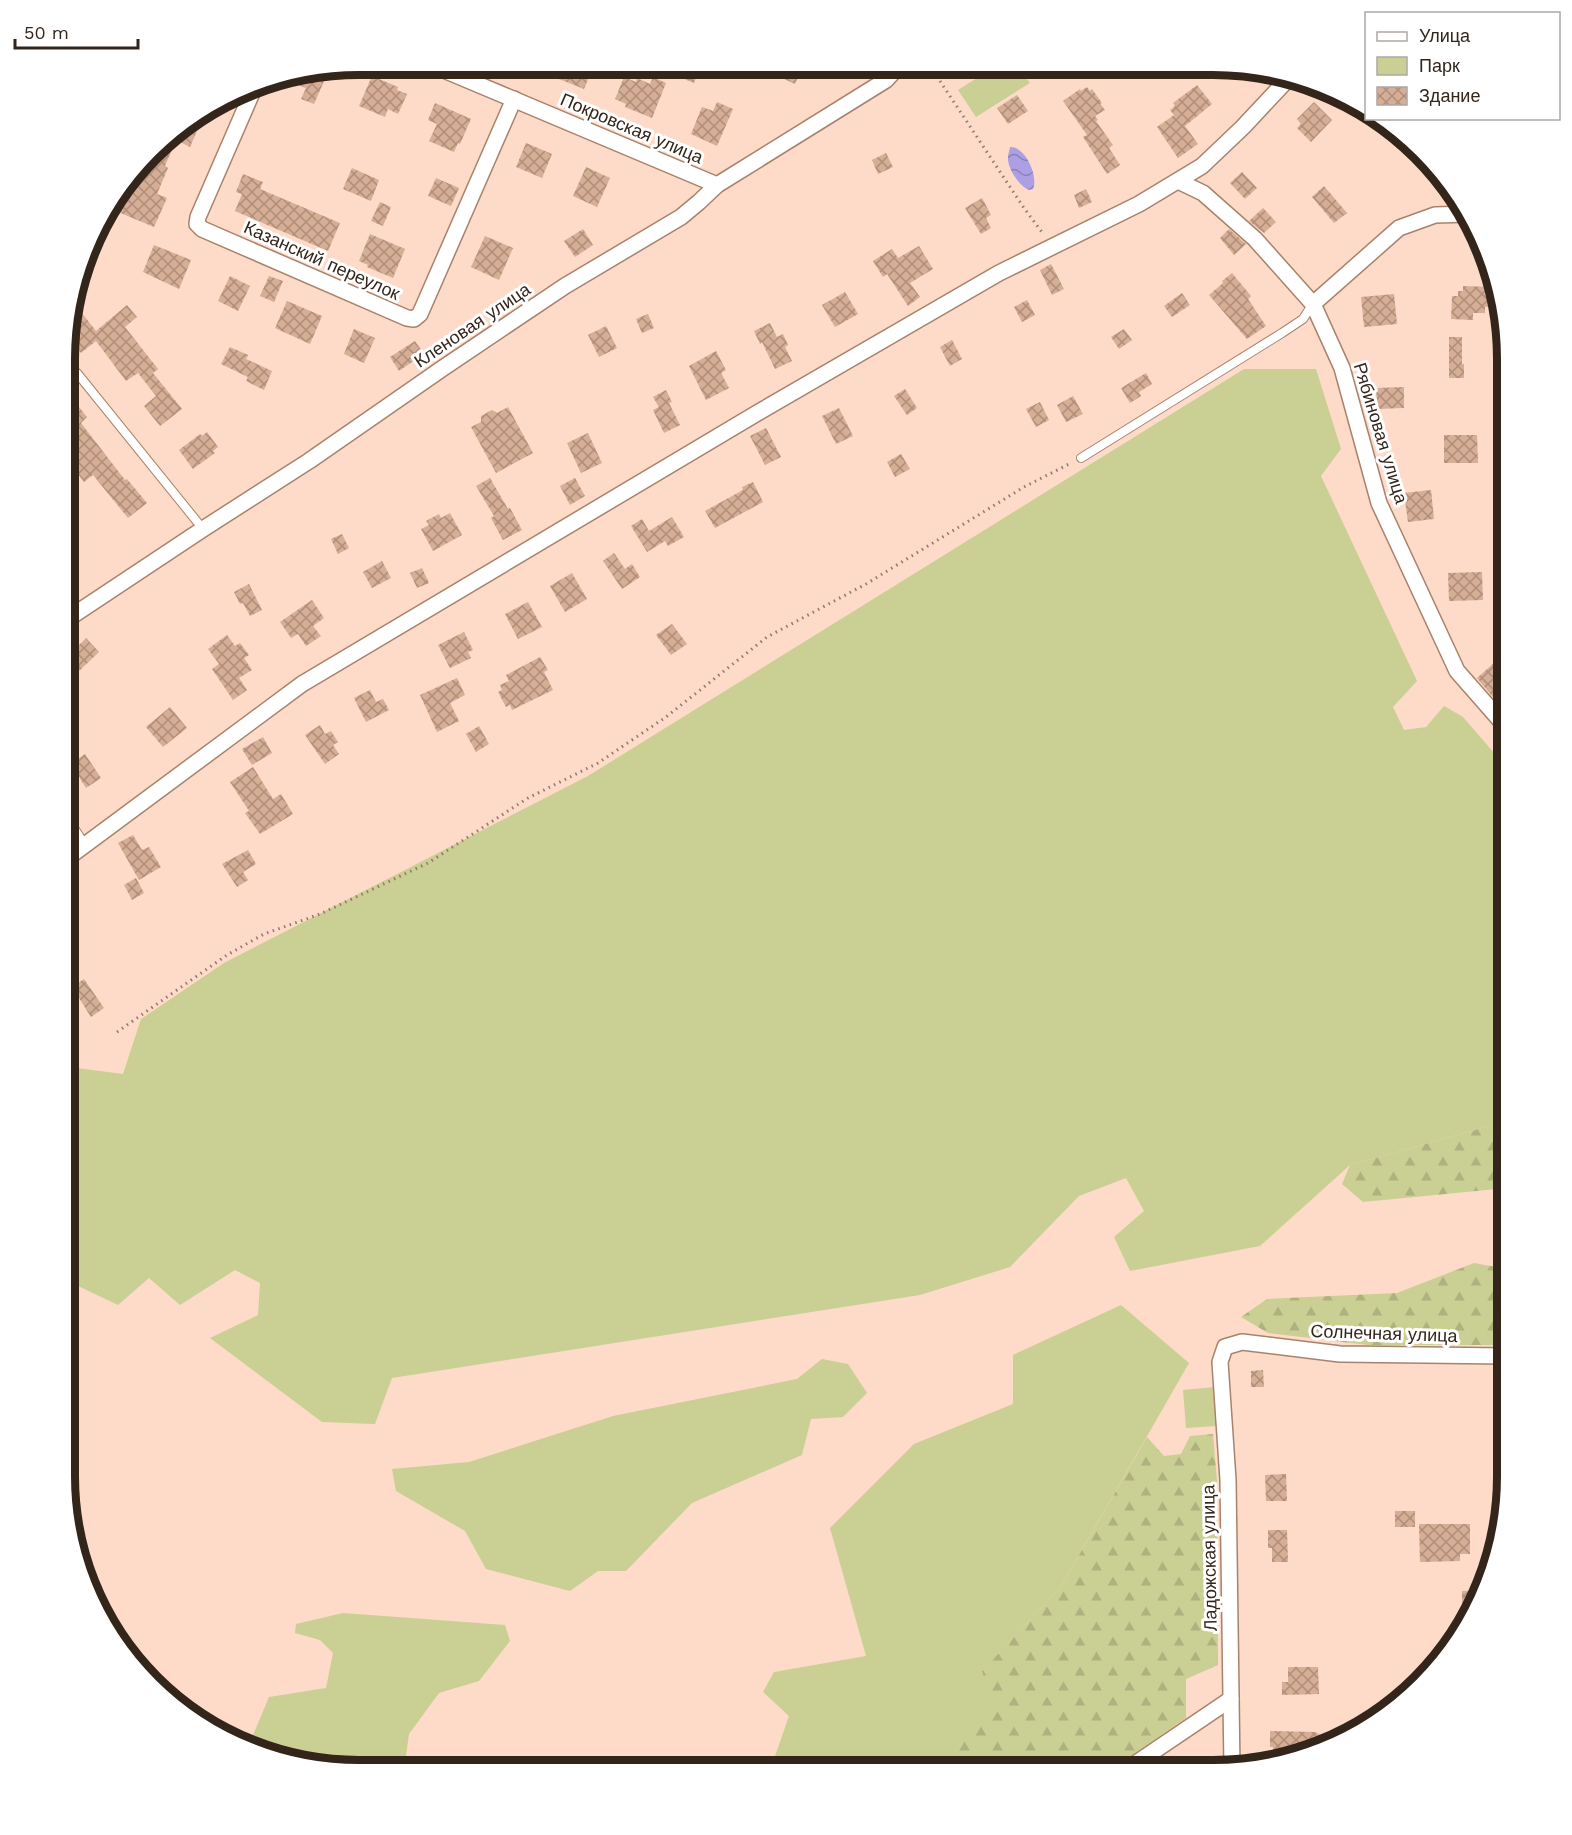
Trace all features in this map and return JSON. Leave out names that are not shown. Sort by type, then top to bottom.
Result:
[{"type":"street","name":"Покровская улица","points":[[456,75],[717,185]]},
{"type":"street","name":"Кленовая улица","points":[[75,614],[309,461],[565,286],[681,217],[717,185],[891,75]]},
{"type":"street","points":[[75,852],[302,684],[759,412],[999,273],[1138,204],[1202,166],[1243,128],[1283,84]]},
{"type":"street","name":"Казанский переулок","points":[[250,97],[197,224],[202,229],[407,318],[414,318],[420,314],[514,99]]},
{"type":"street","name":"Рябиновая улица","points":[[1178,181],[1203,193],[1255,239],[1313,303],[1342,368],[1379,503],[1457,671],[1497,717]]},
{"type":"street","points":[[1313,303],[1399,228],[1435,215],[1457,214]]},
{"type":"street","name":"Солнечная улица","points":[[1225,1347],[1242,1342],[1340,1354],[1497,1356]]},
{"type":"street","name":"Ладожская улица","points":[[1225,1347],[1220,1362],[1228,1480],[1232,1759]]},
{"type":"street","points":[[1141,1760],[1231,1699]]},
{"type":"lane","points":[[1081,458],[1303,319],[1313,303]]},
{"type":"lane","points":[[77,373],[203,529]]},
{"type":"lane","points":[[75,830],[85,845]]},
{"type":"path","points":[[936,75],[1024,208],[1053,246]]},
{"type":"path","points":[[117,1032],[236,950],[264,934],[320,914],[428,863],[528,798],[598,763],[666,717],[767,637],[866,584],[1024,487],[1081,458]]},
{"type":"green space","points":[[982,75],[1024,75],[1030,83],[976,117],[958,90]]},
{"type":"green space","points":[[1244,369],[1316,369],[1341,449],[1321,476],[1417,681],[1393,707],[1404,730],[1426,727],[1444,706],[1463,717],[1497,756],[1497,1124],[1350,1165],[1260,1246],[1130,1271],[1114,1237],[1144,1211],[1126,1178],[1079,1196],[1010,1267],[920,1295],[392,1378],[375,1424],[322,1422],[210,1338],[258,1315],[260,1283],[235,1270],[180,1305],[149,1278],[118,1305],[78,1286],[75,1281],[75,1068],[123,1074],[141,1019],[224,963],[588,776]]},
{"type":"green space","points":[[1497,1124],[1497,1189],[1363,1202],[1342,1184],[1350,1165]]},
{"type":"green space","points":[[1474,1263],[1497,1267],[1497,1345],[1368,1345],[1268,1333],[1241,1317],[1267,1299],[1397,1293]]},
{"type":"green space","points":[[1121,1305],[1189,1363],[1060,1588],[982,1671],[993,1712],[947,1760],[773,1760],[789,1716],[763,1692],[774,1672],[866,1656],[830,1528],[914,1444],[1013,1404],[1013,1355]]},
{"type":"green space","points":[[822,1359],[848,1364],[867,1393],[843,1417],[811,1419],[802,1455],[692,1503],[626,1571],[598,1571],[570,1591],[486,1569],[465,1531],[396,1491],[392,1469],[469,1462],[613,1416],[797,1379]]},
{"type":"green space","points":[[1214,1387],[1217,1426],[1186,1428],[1183,1390]]},
{"type":"green space","points":[[1213,1434],[1217,1481],[1218,1665],[1186,1679],[1186,1718],[1125,1760],[946,1760],[992,1712],[982,1671],[1060,1588],[1147,1437],[1164,1456],[1181,1454],[1190,1436]]},
{"type":"green space","points":[[343,1613],[505,1625],[510,1641],[479,1681],[439,1693],[409,1734],[405,1760],[322,1758],[268,1745],[252,1738],[269,1697],[326,1688],[333,1653],[320,1640],[295,1633],[296,1624]]},
{"type":"water","points":[[1010,147],[1021,151],[1029,163],[1034,177],[1033,189],[1025,188],[1012,171],[1008,161]]},
{"type":"building","points":[[561,75],[590,75],[584,89],[559,79]]},
{"type":"building","points":[[677,75],[697,75],[694,83]]},
{"type":"building","points":[[783,75],[799,75],[795,84],[782,78]]},
{"type":"building","points":[[372,76],[398,87],[397,90],[407,94],[398,114],[388,109],[385,117],[359,106]]},
{"type":"building","points":[[326,77],[314,104],[301,99],[306,88],[293,83]]},
{"type":"building","points":[[624,77],[636,82],[637,78],[650,84],[653,77],[666,83],[652,118],[625,107],[626,104],[615,99]]},
{"type":"building","points":[[1197,85],[1212,104],[1185,126],[1198,144],[1178,158],[1157,127],[1174,115],[1170,110],[1175,106],[1173,103]]},
{"type":"building","points":[[1087,87],[1090,91],[1092,89],[1105,110],[1095,116],[1098,120],[1096,121],[1113,145],[1109,148],[1120,165],[1107,174],[1083,137],[1087,135],[1063,101]]},
{"type":"building","points":[[1017,95],[1028,111],[1008,124],[997,108]]},
{"type":"building","points":[[717,102],[733,109],[717,146],[691,134],[702,107],[713,111]]},
{"type":"building","points":[[1314,102],[1332,120],[1311,142],[1297,128],[1301,124],[1297,119]]},
{"type":"building","points":[[435,103],[471,119],[454,152],[429,141],[437,124],[428,120]]},
{"type":"building","points":[[200,124],[190,147],[178,141]]},
{"type":"building","points":[[526,143],[552,154],[542,178],[516,167]]},
{"type":"building","points":[[174,144],[165,166],[168,168],[157,194],[167,198],[154,227],[118,212],[134,186],[158,158]]},
{"type":"building","points":[[886,153],[893,167],[878,174],[872,160]]},
{"type":"building","points":[[586,167],[610,178],[597,207],[573,196]]},
{"type":"building","points":[[352,168],[379,180],[371,201],[343,189]]},
{"type":"building","points":[[1242,172],[1257,188],[1245,199],[1230,183]]},
{"type":"building","points":[[243,174],[263,182],[260,189],[340,223],[328,251],[235,211],[242,194],[236,192]]},
{"type":"building","points":[[436,178],[459,188],[451,206],[428,196]]},
{"type":"building","points":[[1324,186],[1347,213],[1334,223],[1312,197]]},
{"type":"building","points":[[1086,189],[1092,202],[1079,208],[1074,195]]},
{"type":"building","points":[[982,198],[991,215],[986,218],[991,228],[981,234],[965,208]]},
{"type":"building","points":[[380,202],[391,207],[383,226],[371,221]]},
{"type":"building","points":[[1263,208],[1276,222],[1264,233],[1249,221]]},
{"type":"building","points":[[583,229],[593,245],[575,257],[564,241]]},
{"type":"building","points":[[1229,229],[1246,244],[1234,255],[1220,238]]},
{"type":"building","points":[[370,234],[405,249],[393,278],[359,261]]},
{"type":"building","points":[[485,236],[513,248],[499,280],[471,267]]},
{"type":"building","points":[[154,245],[191,260],[179,289],[143,272]]},
{"type":"building","points":[[919,246],[933,269],[910,283],[920,297],[908,306],[887,274],[883,277],[873,261],[892,249],[898,258]]},
{"type":"building","points":[[1051,264],[1064,289],[1052,295],[1040,270]]},
{"type":"building","points":[[1232,273],[1251,296],[1248,299],[1266,326],[1247,339],[1209,295]]},
{"type":"building","points":[[230,276],[250,286],[238,311],[218,301]]},
{"type":"building","points":[[269,276],[283,281],[274,302],[260,296]]},
{"type":"building","points":[[1463,286],[1487,287],[1491,307],[1485,307],[1485,313],[1473,313],[1473,320],[1451,319],[1452,296],[1458,296],[1458,291],[1463,291]]},
{"type":"building","points":[[845,292],[858,314],[835,327],[822,305]]},
{"type":"building","points":[[1182,293],[1190,305],[1172,317],[1164,306]]},
{"type":"building","points":[[1394,294],[1397,324],[1364,327],[1361,297]]},
{"type":"building","points":[[1027,300],[1035,315],[1022,322],[1014,307]]},
{"type":"building","points":[[287,301],[322,316],[310,344],[275,328]]},
{"type":"building","points":[[127,305],[137,317],[125,327],[158,369],[153,373],[182,409],[160,426],[144,406],[156,396],[138,373],[126,381],[96,341],[81,353],[76,347],[77,322],[81,312],[96,331]]},
{"type":"building","points":[[648,314],[654,328],[642,333],[636,319]]},
{"type":"building","points":[[770,323],[777,337],[783,334],[788,345],[785,347],[792,361],[775,369],[754,331]]},
{"type":"building","points":[[606,326],[617,348],[599,357],[588,335]]},
{"type":"building","points":[[354,329],[375,338],[364,363],[344,354]]},
{"type":"building","points":[[1124,329],[1132,340],[1119,349],[1111,337]]},
{"type":"building","points":[[1449,337],[1462,337],[1464,378],[1449,378]]},
{"type":"building","points":[[952,340],[962,359],[950,366],[940,347]]},
{"type":"building","points":[[415,341],[424,354],[399,371],[390,357]]},
{"type":"building","points":[[230,347],[248,355],[246,359],[272,371],[264,390],[246,381],[248,377],[221,364]]},
{"type":"building","points":[[716,351],[726,370],[721,373],[729,388],[706,400],[689,366]]},
{"type":"building","points":[[1146,373],[1152,384],[1139,392],[1141,396],[1130,403],[1121,388]]},
{"type":"building","points":[[1404,387],[1404,408],[1377,409],[1376,388]]},
{"type":"building","points":[[905,389],[917,408],[907,415],[894,396]]},
{"type":"building","points":[[666,390],[672,402],[669,403],[680,425],[664,433],[653,410],[659,407],[653,397]]},
{"type":"building","points":[[1073,396],[1083,414],[1066,422],[1057,405]]},
{"type":"building","points":[[75,402],[87,417],[81,423],[125,480],[127,479],[147,503],[128,518],[93,475],[84,482],[75,470]]},
{"type":"building","points":[[1040,402],[1049,420],[1036,427],[1026,409]]},
{"type":"building","points":[[508,407],[533,453],[496,473],[471,427],[481,422],[481,416],[492,410],[497,413]]},
{"type":"building","points":[[839,408],[853,436],[836,444],[822,416]]},
{"type":"building","points":[[766,428],[781,457],[765,465],[750,436]]},
{"type":"building","points":[[207,432],[218,447],[213,451],[215,453],[193,469],[179,450],[200,434],[202,436]]},
{"type":"building","points":[[588,433],[602,463],[581,473],[567,443]]},
{"type":"building","points":[[1444,435],[1477,435],[1478,463],[1444,463]]},
{"type":"building","points":[[901,454],[910,469],[895,477],[887,462]]},
{"type":"building","points":[[490,478],[522,530],[503,540],[491,518],[494,516],[476,486]]},
{"type":"building","points":[[575,478],[585,496],[570,505],[560,486]]},
{"type":"building","points":[[753,482],[763,502],[715,528],[705,511]]},
{"type":"building","points":[[1431,490],[1434,519],[1408,522],[1404,493]]},
{"type":"building","points":[[450,513],[462,535],[433,551],[421,529],[429,525],[426,521],[439,514],[441,518]]},
{"type":"building","points":[[672,517],[684,537],[668,546],[665,541],[647,552],[631,526],[642,519],[649,531]]},
{"type":"building","points":[[342,534],[349,548],[338,554],[331,539]]},
{"type":"building","points":[[614,553],[625,569],[632,564],[640,577],[622,589],[603,561]]},
{"type":"building","points":[[382,561],[391,578],[372,588],[363,572]]},
{"type":"building","points":[[422,568],[429,583],[417,588],[410,573]]},
{"type":"building","points":[[1482,572],[1483,600],[1449,601],[1448,573]]},
{"type":"building","points":[[572,573],[587,599],[565,612],[550,586]]},
{"type":"building","points":[[249,584],[262,610],[250,616],[234,592]]},
{"type":"building","points":[[312,600],[324,618],[313,626],[321,636],[306,646],[298,634],[291,638],[280,622]]},
{"type":"building","points":[[528,602],[542,627],[518,639],[505,614]]},
{"type":"building","points":[[672,624],[687,644],[671,655],[656,635]]},
{"type":"building","points":[[464,632],[473,650],[468,652],[471,658],[450,668],[438,645]]},
{"type":"building","points":[[227,635],[235,646],[240,643],[249,655],[244,658],[252,670],[239,678],[247,690],[233,700],[212,669],[219,664],[208,649]]},
{"type":"building","points":[[86,638],[99,652],[78,672],[75,669],[75,649]]},
{"type":"building","points":[[540,657],[548,670],[544,672],[553,690],[512,710],[510,705],[506,707],[498,692],[502,690],[500,685],[509,681],[506,675]]},
{"type":"building","points":[[1495,662],[1497,664],[1497,702],[1477,678]]},
{"type":"building","points":[[457,678],[465,695],[450,703],[459,721],[437,732],[420,695]]},
{"type":"building","points":[[370,690],[376,702],[383,699],[389,710],[366,722],[354,698]]},
{"type":"building","points":[[170,707],[187,728],[163,747],[146,727]]},
{"type":"building","points":[[320,725],[325,734],[331,731],[338,742],[333,745],[339,754],[325,764],[305,735]]},
{"type":"building","points":[[479,726],[489,744],[476,752],[466,734]]},
{"type":"building","points":[[263,737],[272,753],[252,765],[242,749]]},
{"type":"building","points":[[85,754],[101,778],[86,788],[75,770],[75,761]]},
{"type":"building","points":[[253,767],[273,799],[281,794],[293,814],[260,834],[245,813],[249,811],[230,782]]},
{"type":"building","points":[[133,835],[142,850],[149,847],[161,867],[139,880],[118,843]]},
{"type":"building","points":[[248,850],[256,864],[243,872],[248,880],[237,887],[222,864]]},
{"type":"building","points":[[136,878],[144,893],[132,900],[124,885]]},
{"type":"building","points":[[84,979],[104,1008],[91,1017],[75,992],[75,985]]},
{"type":"building","points":[[1263,1370],[1264,1387],[1251,1387],[1251,1371]]},
{"type":"building","points":[[1286,1474],[1287,1501],[1266,1501],[1265,1475]]},
{"type":"building","points":[[1395,1511],[1415,1511],[1415,1527],[1395,1527]]},
{"type":"building","points":[[1419,1524],[1470,1524],[1470,1554],[1460,1554],[1460,1561],[1420,1562]]},
{"type":"building","points":[[1268,1530],[1287,1530],[1288,1562],[1272,1562],[1272,1548],[1268,1548]]},
{"type":"building","points":[[1462,1591],[1472,1591],[1462,1612]]},
{"type":"building","points":[[1288,1667],[1318,1667],[1319,1694],[1282,1695],[1282,1682],[1288,1682]]},
{"type":"building","points":[[1270,1731],[1315,1732],[1323,1736],[1304,1745],[1273,1754],[1273,1747],[1270,1747]]}]
